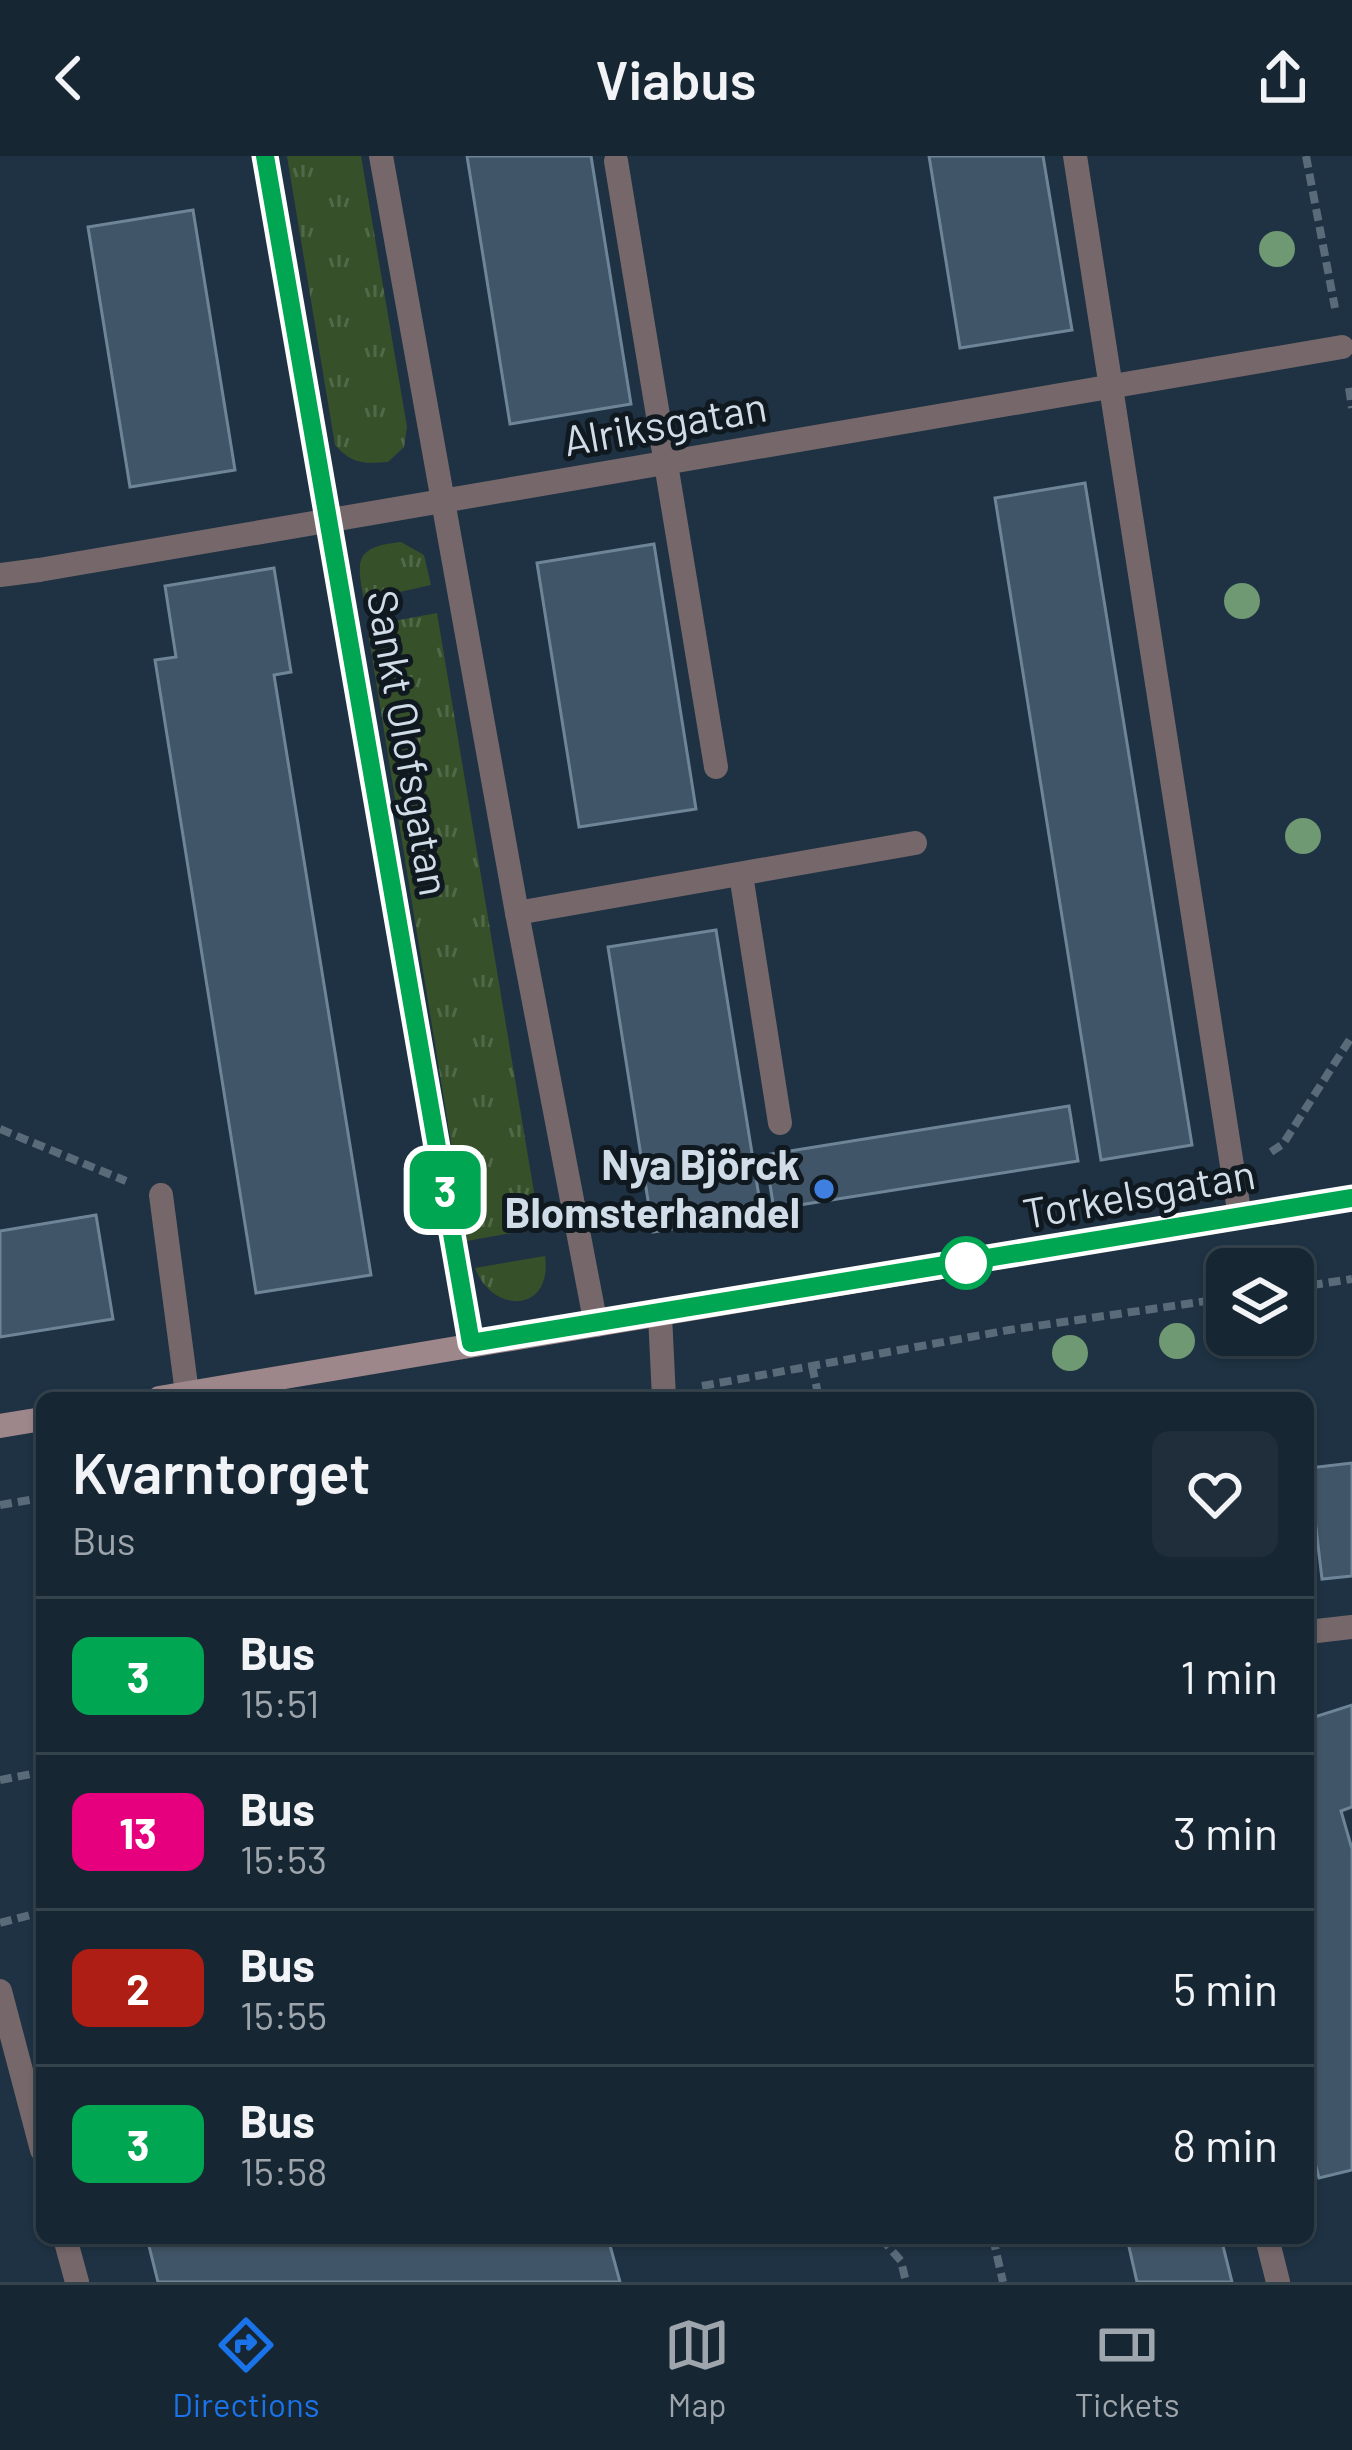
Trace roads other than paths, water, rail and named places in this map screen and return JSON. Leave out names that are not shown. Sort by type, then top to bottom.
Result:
[{"type":"street","name":"Sankt Olofsgatan","points":[[265,156],[471,1343]]},
{"type":"street","name":"Sankt Olofsgatan","points":[[381,156],[596,1325]]},
{"type":"street","points":[[1076,156],[1252,1215]]},
{"type":"street","points":[[616,161],[716,767]]},
{"type":"street","name":"Alriksgatan","points":[[0,575],[1342,346]]},
{"type":"street","points":[[517,914],[915,843]]},
{"type":"street","points":[[741,875],[780,1123]]},
{"type":"street","points":[[161,1195],[187,1392]]},
{"type":"street","name":"Torkelsgatan","points":[[193,1392],[1352,1198]]},
{"type":"street","points":[[660,1315],[673,1392]]},
{"type":"street","points":[[0,1426],[36,1420]]},
{"type":"street","points":[[1314,1631],[1352,1627]]},
{"type":"street","points":[[0,1990],[36,2127]]},
{"type":"street","points":[[67,2244],[77,2282]]},
{"type":"street","points":[[1268,2244],[1278,2282]]},
{"type":"place","name":"Nya Björck Blomsterhandel","points":[[824,1189]]}]
